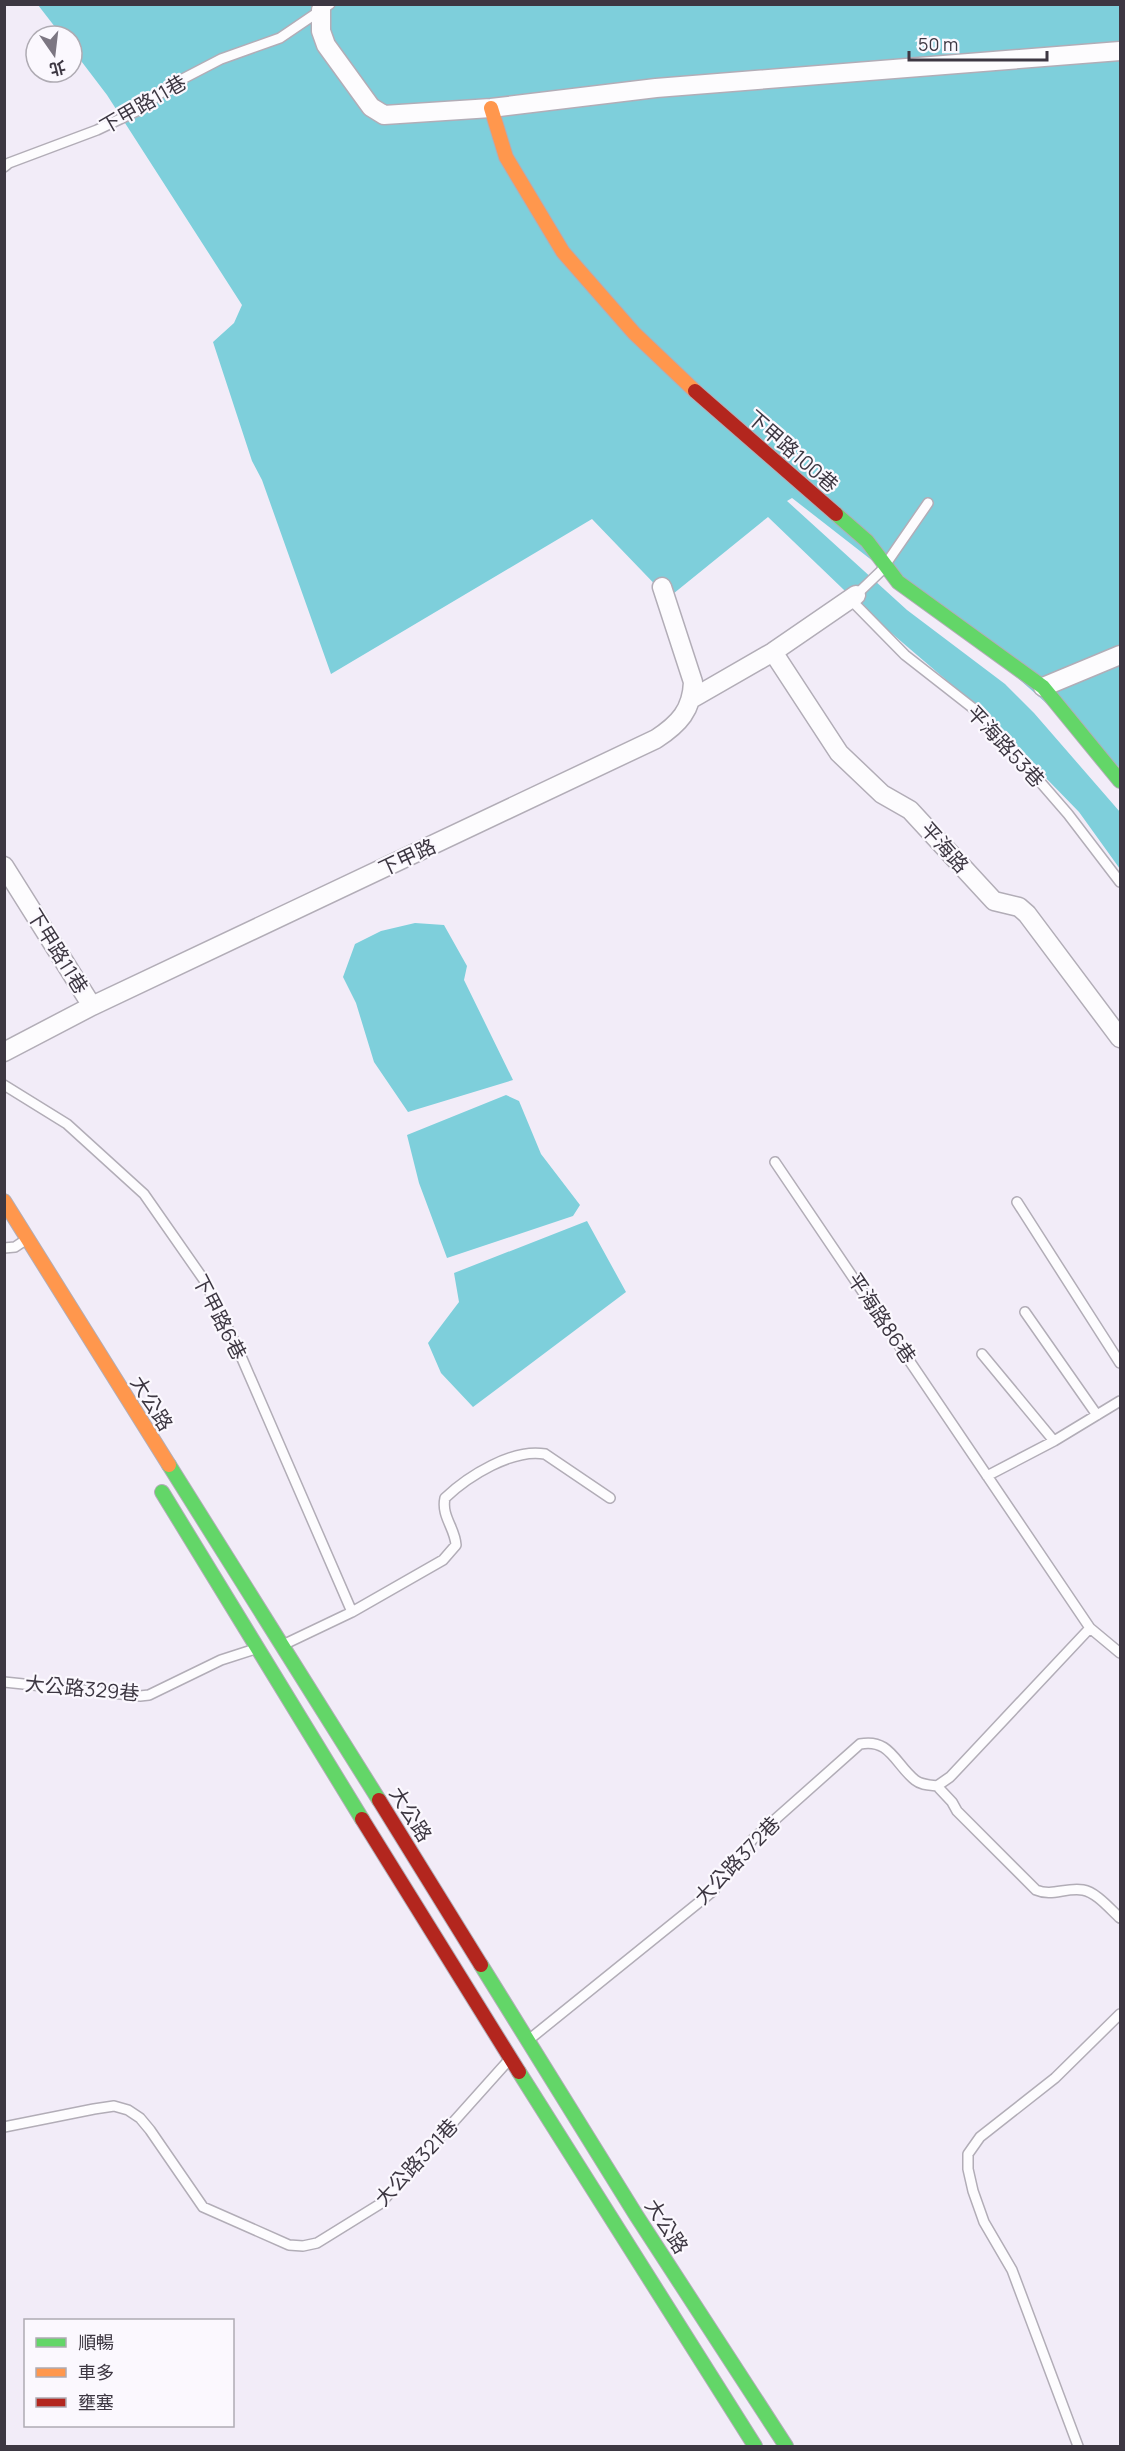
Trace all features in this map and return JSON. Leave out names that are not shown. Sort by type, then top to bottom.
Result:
[{"type":"main road","name":"下甲路100巷","points":[[491,108],[506,157],[563,252],[634,333],[706,401],[867,541],[883,568],[898,582],[1043,687],[1120,781]]},
{"type":"main road","name":"大公路","points":[[4,1201],[283,1644],[755,2446]]},
{"type":"main road","points":[[4,1231],[13,1251]]},
{"type":"main road","name":"大公路","points":[[157,1483],[439,1945],[520,2049],[636,2215],[786,2446]]},
{"type":"street","points":[[320,11],[321,31],[326,45],[371,107],[384,115],[491,108],[656,88],[1120,51]]},
{"type":"street","points":[[662,587],[693,682],[693,698],[773,652],[853,597]]},
{"type":"street","name":"平海路","points":[[773,652],[839,753],[882,794],[910,810],[994,901],[1019,907],[1027,914],[1120,1038]]},
{"type":"street","points":[[1043,687],[1120,655]]},
{"type":"street","name":"下甲路","points":[[4,1052],[92,1006],[656,739],[673,728],[686,713],[693,698]]},
{"type":"street","name":"下甲路11巷","points":[[4,866],[92,1006]]},
{"type":"lane","name":"下甲路11巷","points":[[4,166],[97,130],[141,109],[169,86],[221,59],[266,45],[320,11]]},
{"type":"lane","points":[[853,597],[883,568],[928,503]]},
{"type":"lane","name":"平海路53巷","points":[[853,597],[905,655],[983,716],[1068,814],[1120,882]]},
{"type":"lane","name":"下甲路6巷","points":[[4,1085],[67,1124],[144,1194],[204,1280],[237,1347],[352,1612]]},
{"type":"lane","name":"平海路86巷","points":[[775,1161],[1090,1628],[1120,1653]]},
{"type":"lane","points":[[1017,1202],[1120,1363]]},
{"type":"lane","points":[[13,1251],[28,1238]]},
{"type":"lane","points":[[1024,1312],[1098,1415]]},
{"type":"lane","points":[[982,1354],[1054,1441]]},
{"type":"lane","points":[[987,1476],[1054,1441],[1120,1401]]},
{"type":"lane","name":"大公路329巷","points":[[4,1682],[149,1695],[221,1660],[258,1648],[283,1644],[352,1612],[443,1560],[456,1545],[456,1536],[444,1513],[445,1498],[453,1490],[501,1461],[518,1454],[536,1452],[545,1454],[610,1498]]},
{"type":"lane","points":[[1090,1628],[950,1777],[937,1786],[957,1811],[1036,1890],[1046,1894],[1082,1889],[1091,1893],[1120,1918]]},
{"type":"lane","name":"大公路372巷","points":[[520,2049],[713,1891],[752,1840],[860,1744],[873,1741],[883,1746],[915,1780],[924,1785],[937,1786]]},
{"type":"lane","points":[[1078,2446],[1012,2270],[984,2222],[968,2169],[968,2154],[980,2137],[1055,2078],[1120,2014]]},
{"type":"lane","name":"大公路321巷","points":[[4,2127],[114,2106],[128,2110],[140,2118],[150,2130],[203,2207],[289,2245],[303,2246],[331,2236],[380,2204],[520,2049]]},
{"type":"water","points":[[38,5],[1120,5],[1120,768],[978,643],[792,498],[787,501],[907,610],[1005,684],[1034,713],[1120,812],[1120,869],[1079,812],[973,703],[868,613],[768,517],[668,598],[592,519],[331,674],[262,480],[252,461],[213,342],[234,323],[242,305],[107,95],[84,65],[84,24],[53,24]]},
{"type":"water","points":[[415,923],[444,925],[467,966],[464,980],[513,1080],[408,1112],[374,1062],[356,1003],[343,977],[355,944],[381,931]]},
{"type":"water","points":[[506,1095],[519,1101],[541,1154],[580,1205],[573,1216],[447,1258],[419,1183],[407,1135]]},
{"type":"water","points":[[587,1221],[626,1292],[473,1407],[441,1373],[428,1343],[459,1302],[454,1273]]},
{"type":"traffic: fast","points":[[836,514],[867,541],[898,582],[1043,687],[1120,781]]},
{"type":"traffic: fast","points":[[169,1465],[379,1800]]},
{"type":"traffic: fast","points":[[162,1492],[362,1819]]},
{"type":"traffic: fast","points":[[481,1965],[636,2215],[786,2446]]},
{"type":"traffic: fast","points":[[519,2072],[755,2446]]},
{"type":"traffic: slow","points":[[491,108],[506,157],[563,252],[634,333],[695,391]]},
{"type":"traffic: slow","points":[[4,1201],[169,1465]]},
{"type":"traffic: jam","points":[[695,391],[836,514]]},
{"type":"traffic: jam","points":[[379,1800],[481,1965]]},
{"type":"traffic: jam","points":[[362,1819],[519,2072]]}]
